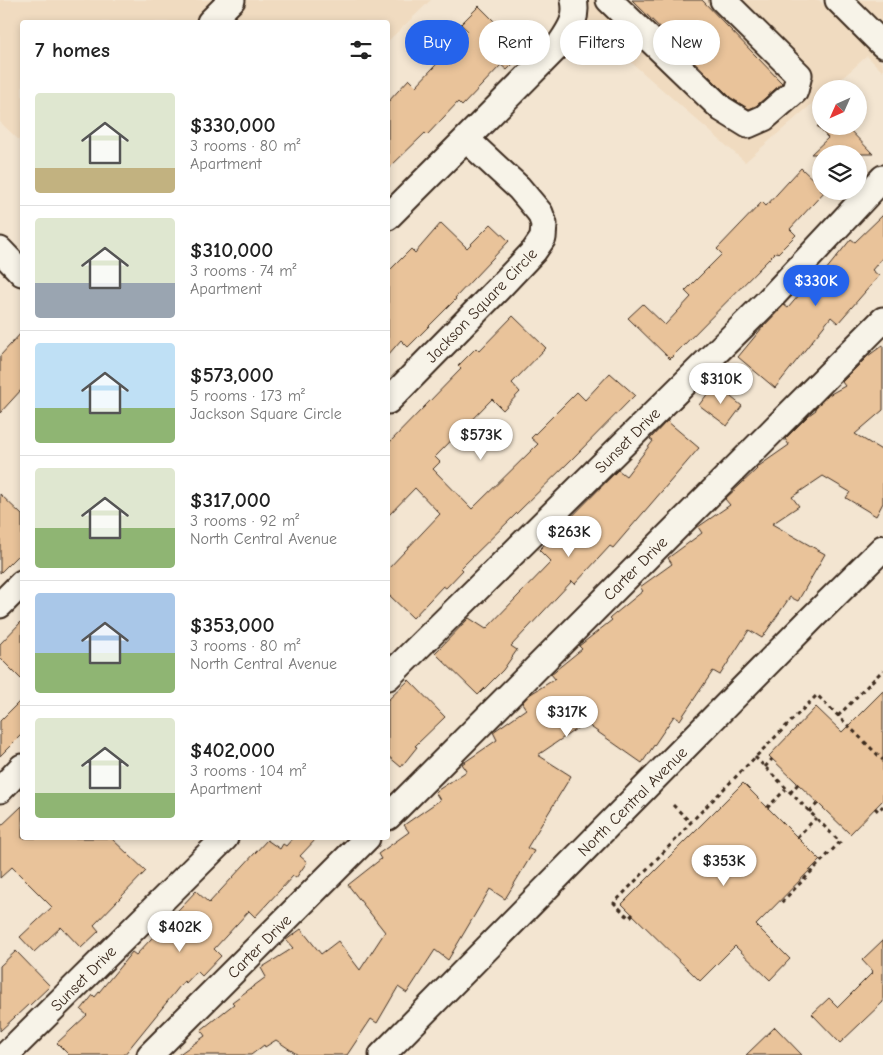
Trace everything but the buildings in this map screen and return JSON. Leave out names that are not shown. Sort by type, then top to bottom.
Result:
[{"type":"street","points":[[212,20],[232,0]]},
{"type":"street","points":[[390,215],[560,44],[572,27],[576,11],[574,0]]},
{"type":"street","points":[[609,0],[722,109],[748,125],[764,118],[794,91],[799,75],[723,0]]},
{"type":"street","points":[[838,0],[883,45]]},
{"type":"street","name":"Jackson Square Circle","points":[[390,399],[498,290],[534,251],[543,238],[544,224],[540,213],[519,188],[466,139]]},
{"type":"street","name":"Sunset Drive","points":[[390,675],[768,300],[883,178]]},
{"type":"street","points":[[0,250],[20,271]]},
{"type":"street","name":"Carter Drive","points":[[390,815],[883,320]]},
{"type":"street","name":"North Central Avenue","points":[[382,1055],[812,617],[883,548]]},
{"type":"street","points":[[0,605],[20,585]]},
{"type":"street","points":[[0,790],[20,769]]},
{"type":"street","name":"Sunset Drive","points":[[6,1055],[223,840]]},
{"type":"street","name":"Carter Drive","points":[[150,1055],[365,840]]},
{"type":"path","points":[[838,716],[883,670]]},
{"type":"path","points":[[633,914],[629,918],[614,903],[683,832],[690,822],[817,695],[883,760]]},
{"type":"path","points":[[755,757],[840,842],[779,905]]},
{"type":"path","points":[[764,767],[772,759]]},
{"type":"path","points":[[790,793],[798,784]]},
{"type":"path","points":[[767,808],[786,789]]},
{"type":"path","points":[[809,812],[818,803]]},
{"type":"path","points":[[673,805],[690,822]]},
{"type":"path","points":[[875,808],[878,811],[883,806]]},
{"type":"path","points":[[797,837],[816,818]]},
{"type":"shaded area","points":[[0,0],[431,0],[410,20],[405,20],[405,25],[390,39],[390,20],[20,20],[20,141],[0,122]]},
{"type":"shaded area","points":[[560,0],[819,0],[883,64],[883,72],[867,56],[840,80],[812,80],[812,104],[745,162],[634,65],[643,65],[643,20],[583,20]]},
{"type":"shaded area","points":[[856,0],[883,0],[883,27]]}]
